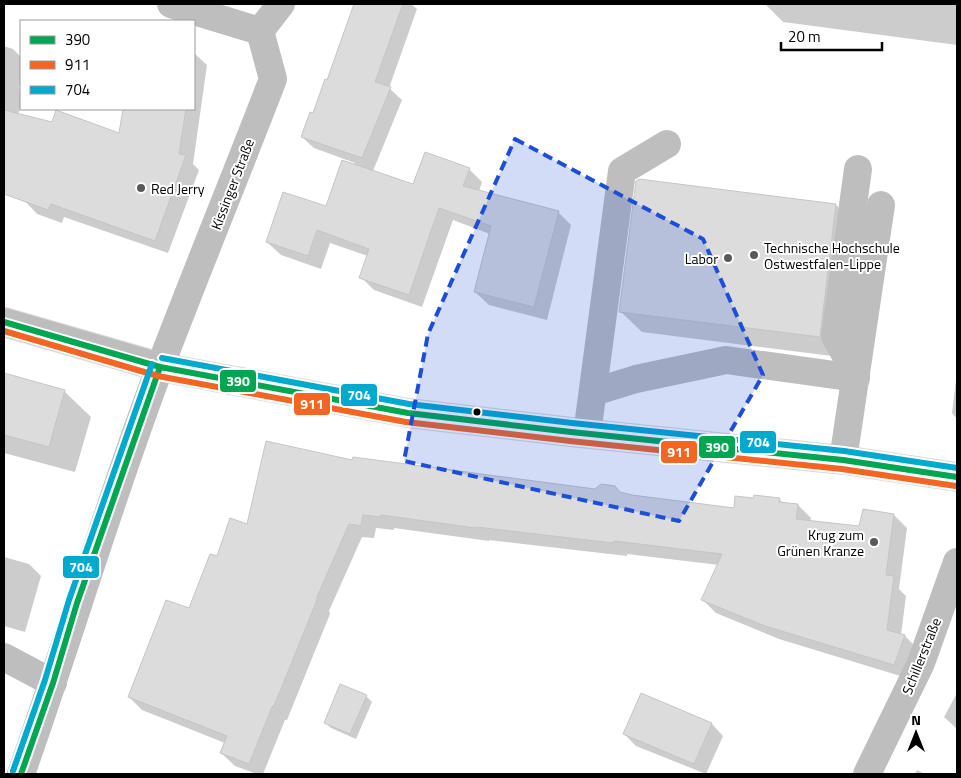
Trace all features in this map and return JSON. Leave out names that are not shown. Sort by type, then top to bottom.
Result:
[{"type":"main road","points":[[4,322],[160,367],[408,413],[587,434],[843,460],[957,477]]},
{"type":"street","points":[[171,4],[260,31],[281,4]]},
{"type":"street","name":"Kissinger Straße","points":[[21,774],[53,683],[77,603],[160,367],[273,79],[260,31]]},
{"type":"street","points":[[587,434],[622,171],[666,144]]},
{"type":"street","points":[[856,376],[835,336],[858,169]]},
{"type":"street","points":[[843,460],[881,205]]},
{"type":"street","points":[[594,392],[636,379],[726,360],[856,376]]},
{"type":"street","name":"Schillerstraße","points":[[867,774],[921,663],[957,562]]},
{"type":"street","points":[[4,657],[53,683]]},
{"type":"highlighted area","points":[[515,139],[703,239],[763,375],[679,521],[404,461],[428,334]]},
{"type":"building","points":[[354,4],[403,4],[375,82],[391,87],[362,158],[301,137],[310,112],[313,113],[325,79],[327,80]]},
{"type":"building","points":[[4,110],[52,122],[56,110],[119,133],[123,110],[186,110],[179,154],[186,155],[155,241],[51,204],[48,210],[4,194]]},
{"type":"building","points":[[425,152],[470,168],[463,186],[559,211],[534,307],[474,292],[491,226],[439,208],[409,295],[359,278],[369,249],[317,230],[308,256],[266,242],[283,192],[326,206],[342,160],[413,184]]},
{"type":"building","name":"Labor","points":[[639,179],[836,204],[820,337],[619,312],[636,181]]},
{"type":"building","points":[[4,373],[65,390],[49,447],[4,435]]},
{"type":"building","points":[[266,441],[352,460],[353,457],[595,489],[601,484],[615,486],[620,492],[632,495],[734,508],[735,496],[753,498],[754,495],[780,498],[779,502],[798,504],[796,519],[859,526],[863,509],[894,514],[886,575],[894,576],[887,630],[905,635],[894,665],[765,626],[701,600],[722,554],[614,541],[613,543],[476,528],[381,515],[381,517],[363,515],[361,526],[349,524],[249,764],[220,753],[227,736],[128,697],[166,600],[189,608],[210,554],[217,556],[230,518],[247,524]]},
{"type":"building","points":[[340,684],[367,695],[350,734],[324,723]]},
{"type":"building","points":[[641,693],[712,723],[694,764],[623,734]]},
{"type":"transit line","name":"390","points":[[4,322],[160,367],[408,413],[843,460],[957,477]]},
{"type":"transit line","name":"911","points":[[4,331],[158,376],[406,422],[842,469],[956,486]]},
{"type":"transit line","name":"704","points":[[162,358],[409,404],[844,451],[957,468]]},
{"type":"transit line","name":"704","points":[[13,771],[45,680],[69,600],[152,364]]},
{"type":"transit line","name":"390","points":[[21,774],[53,683],[77,603],[160,367]]},
{"type":"place","name":"Red Jerry","points":[[141,188]]},
{"type":"place","name":"Technische Hochschule Ostwestfalen-Lippe","points":[[754,255]]},
{"type":"place","name":"Labor","points":[[728,258]]},
{"type":"place","name":"Krug zum Grünen Kranze","points":[[874,542]]}]
